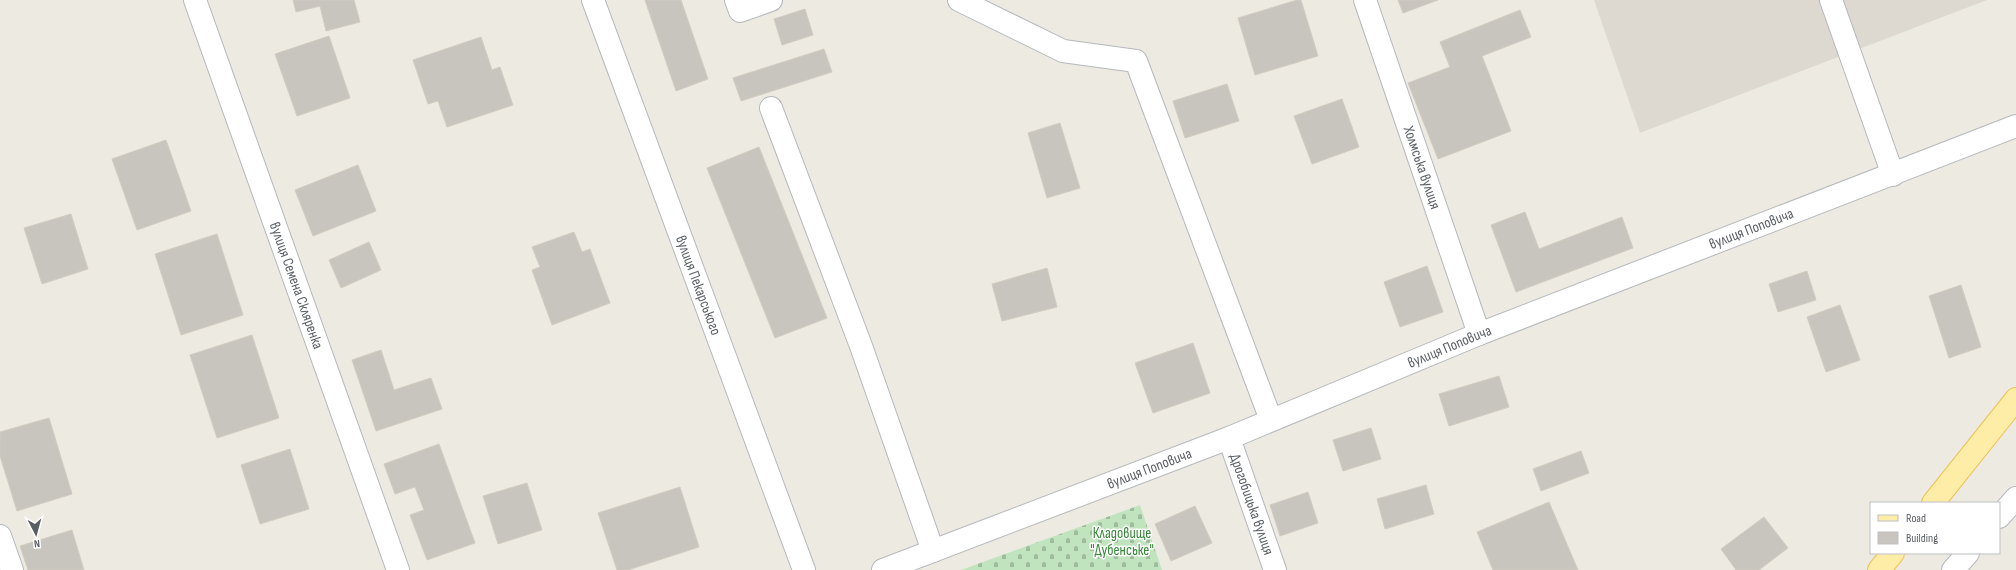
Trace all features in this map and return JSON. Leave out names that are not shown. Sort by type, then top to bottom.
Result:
[{"type":"main road","points":[[1934,502],[2016,399]]},
{"type":"main road","points":[[1879,570],[1892,554]]},
{"type":"street","name":"вулиця Семена Скляренка","points":[[195,0],[398,570]]},
{"type":"street","name":"вулиця Пекарського","points":[[593,0],[804,570]]},
{"type":"street","points":[[736,0],[740,11],[772,0]]},
{"type":"street","points":[[959,0],[1063,51],[1136,61],[1271,420]]},
{"type":"street","name":"Холмська вулиця","points":[[1366,0],[1480,334]]},
{"type":"street","points":[[1831,0],[1893,175]]},
{"type":"street","points":[[771,108],[861,346],[933,551]]},
{"type":"street","name":"вулиця Поповича","points":[[883,570],[1228,438],[1480,334],[2016,126]]},
{"type":"street","name":"Дрогобицька вулиця","points":[[1228,438],[1275,570]]},
{"type":"street","points":[[2000,517],[2016,498]]},
{"type":"street","points":[[0,536],[12,570]]},
{"type":"street","points":[[1953,570],[1967,554]]},
{"type":"shaded area","points":[[1594,0],[1987,0],[1640,133]]},
{"type":"green space","name":"Кладовище \"Дубенське\"","points":[[1140,505],[1162,570],[961,570]]},
{"type":"building","points":[[293,0],[354,0],[360,22],[326,31],[320,6],[296,12]]},
{"type":"building","points":[[645,0],[681,0],[708,79],[676,91]]},
{"type":"building","points":[[1301,0],[1318,56],[1255,75],[1238,18]]},
{"type":"building","points":[[1398,0],[1438,0],[1403,13]]},
{"type":"building","points":[[805,9],[813,35],[782,45],[774,19]]},
{"type":"building","points":[[1520,10],[1531,37],[1482,56],[1511,131],[1438,159],[1408,83],[1450,67],[1440,42]]},
{"type":"building","points":[[329,36],[350,98],[297,116],[275,54]]},
{"type":"building","points":[[481,37],[492,70],[500,67],[513,105],[447,127],[438,101],[428,104],[413,60]]},
{"type":"building","points":[[824,49],[832,72],[741,101],[733,78]]},
{"type":"building","points":[[1227,84],[1239,121],[1185,138],[1173,101]]},
{"type":"building","points":[[1342,99],[1359,147],[1312,164],[1294,116]]},
{"type":"building","points":[[1060,123],[1080,188],[1047,198],[1028,133]]},
{"type":"building","points":[[166,140],[191,211],[137,230],[112,159]]},
{"type":"building","points":[[759,147],[827,318],[775,338],[707,168]]},
{"type":"building","points":[[358,165],[376,211],[313,236],[295,190]]},
{"type":"building","points":[[1525,212],[1539,249],[1622,217],[1633,248],[1516,292],[1491,225]]},
{"type":"building","points":[[71,214],[88,269],[42,284],[24,228]]},
{"type":"building","points":[[574,232],[582,252],[590,249],[610,303],[552,325],[532,270],[540,267],[532,247]]},
{"type":"building","points":[[217,234],[243,315],[181,335],[155,254]]},
{"type":"building","points":[[369,242],[381,270],[341,288],[329,260]]},
{"type":"building","points":[[1427,266],[1443,312],[1400,327],[1384,282]]},
{"type":"building","points":[[1047,268],[1057,307],[1002,321],[992,284]]},
{"type":"building","points":[[1807,271],[1816,300],[1778,312],[1769,284]]},
{"type":"building","points":[[1961,285],[1981,347],[1949,358],[1929,296]]},
{"type":"building","points":[[1840,305],[1860,360],[1826,372],[1807,317]]},
{"type":"building","points":[[252,335],[279,418],[217,438],[190,355]]},
{"type":"building","points":[[1193,343],[1210,393],[1153,413],[1135,363]]},
{"type":"building","points":[[381,350],[394,390],[431,378],[442,409],[376,431],[352,360]]},
{"type":"building","points":[[1499,376],[1509,407],[1449,426],[1439,394]]},
{"type":"building","points":[[49,418],[72,494],[17,511],[0,456],[0,432]]},
{"type":"building","points":[[1371,428],[1381,459],[1343,471],[1333,440]]},
{"type":"building","points":[[439,444],[475,543],[427,560],[410,515],[424,510],[415,487],[395,494],[384,464]]},
{"type":"building","points":[[290,449],[309,509],[260,524],[241,465]]},
{"type":"building","points":[[1581,451],[1589,473],[1541,491],[1533,469]]},
{"type":"building","points":[[527,483],[542,530],[498,544],[483,496]]},
{"type":"building","points":[[1426,485],[1434,514],[1385,529],[1377,499]]},
{"type":"building","points":[[680,487],[699,547],[628,570],[617,570],[598,513]]},
{"type":"building","points":[[1308,492],[1318,523],[1280,536],[1270,505]]},
{"type":"building","points":[[1549,502],[1578,570],[1493,570],[1477,532]]},
{"type":"building","points":[[1195,506],[1212,543],[1171,561],[1155,524]]},
{"type":"building","points":[[1764,517],[1788,548],[1759,570],[1736,570],[1721,549]]},
{"type":"building","points":[[72,530],[84,570],[28,570],[20,546]]}]
